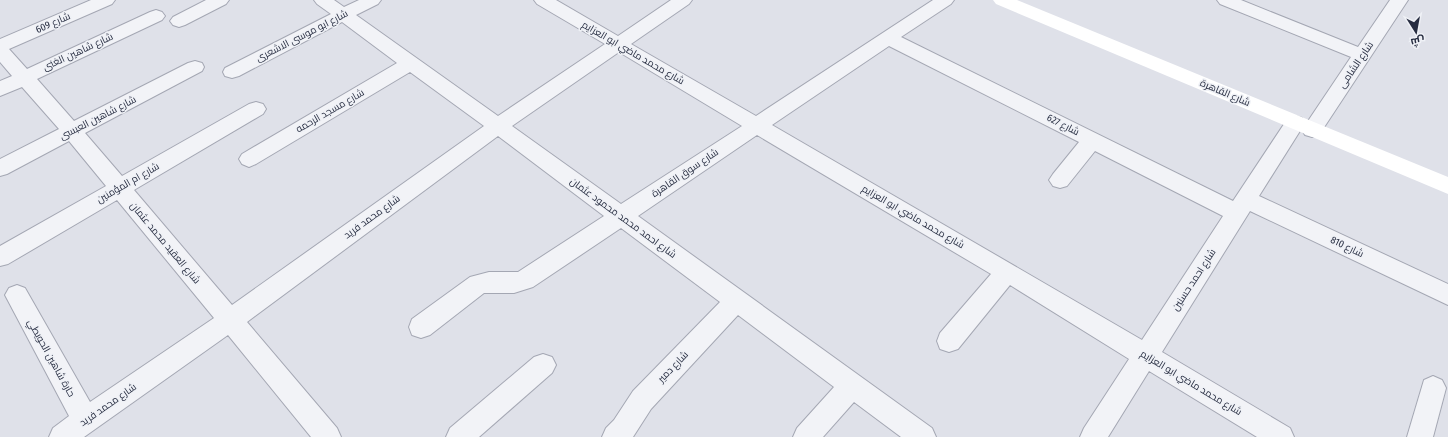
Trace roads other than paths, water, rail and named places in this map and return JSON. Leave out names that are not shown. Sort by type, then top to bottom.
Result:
[{"type":"street","name":"شارع 609","points":[[0,46],[106,0]]},
{"type":"street","points":[[179,21],[220,0]]},
{"type":"street","name":"شارع احمد محمد محمود عثمان","points":[[324,0],[923,437]]},
{"type":"street","name":"شارع ابو موسى الاشعرى","points":[[232,72],[372,0]]},
{"type":"street","name":"شارع محمد ماضي ابو العزايم","points":[[543,0],[1007,272],[1280,437]]},
{"type":"street","name":"شارع محمد فريد","points":[[72,432],[230,320],[498,126],[683,0]]},
{"type":"street","name":"شارع سوق القاهرة","points":[[421,327],[478,284],[489,282],[514,283],[525,280],[945,0]]},
{"type":"street","name":"شارع القاهرة","points":[[1002,0],[1448,186]]},
{"type":"street","points":[[1226,0],[1362,55]]},
{"type":"street","name":"شارع الشامى","points":[[1304,126],[1362,55],[1399,0]]},
{"type":"street","name":"شارع شاهين الغنى","points":[[0,89],[156,16]]},
{"type":"street","name":"شارع 627","points":[[888,38],[1092,140],[1242,206]]},
{"type":"street","name":"شارع العقيد محمد عثمان","points":[[0,50],[72,131],[328,437]]},
{"type":"street","name":"شارع مسجد الرحمه","points":[[249,159],[411,63]]},
{"type":"street","name":"شارع شاهين العبسى","points":[[0,168],[195,67]]},
{"type":"street","name":"شارع ام المؤمنين","points":[[0,257],[256,109]]},
{"type":"street","name":"شارع احمد حسنين","points":[[1093,437],[1242,206],[1304,126]]},
{"type":"street","points":[[1060,180],[1092,140]]},
{"type":"street","name":"شارع 810","points":[[1242,206],[1448,295]]},
{"type":"street","points":[[949,341],[1007,272]]},
{"type":"street","name":"حارة شاهين الحويطي","points":[[17,295],[72,432]]},
{"type":"street","name":"شارع دمير","points":[[615,437],[623,429],[642,400],[736,300]]},
{"type":"street","points":[[460,437],[543,365]]},
{"type":"street","points":[[806,437],[852,385]]},
{"type":"street","points":[[1420,437],[1433,388]]}]
